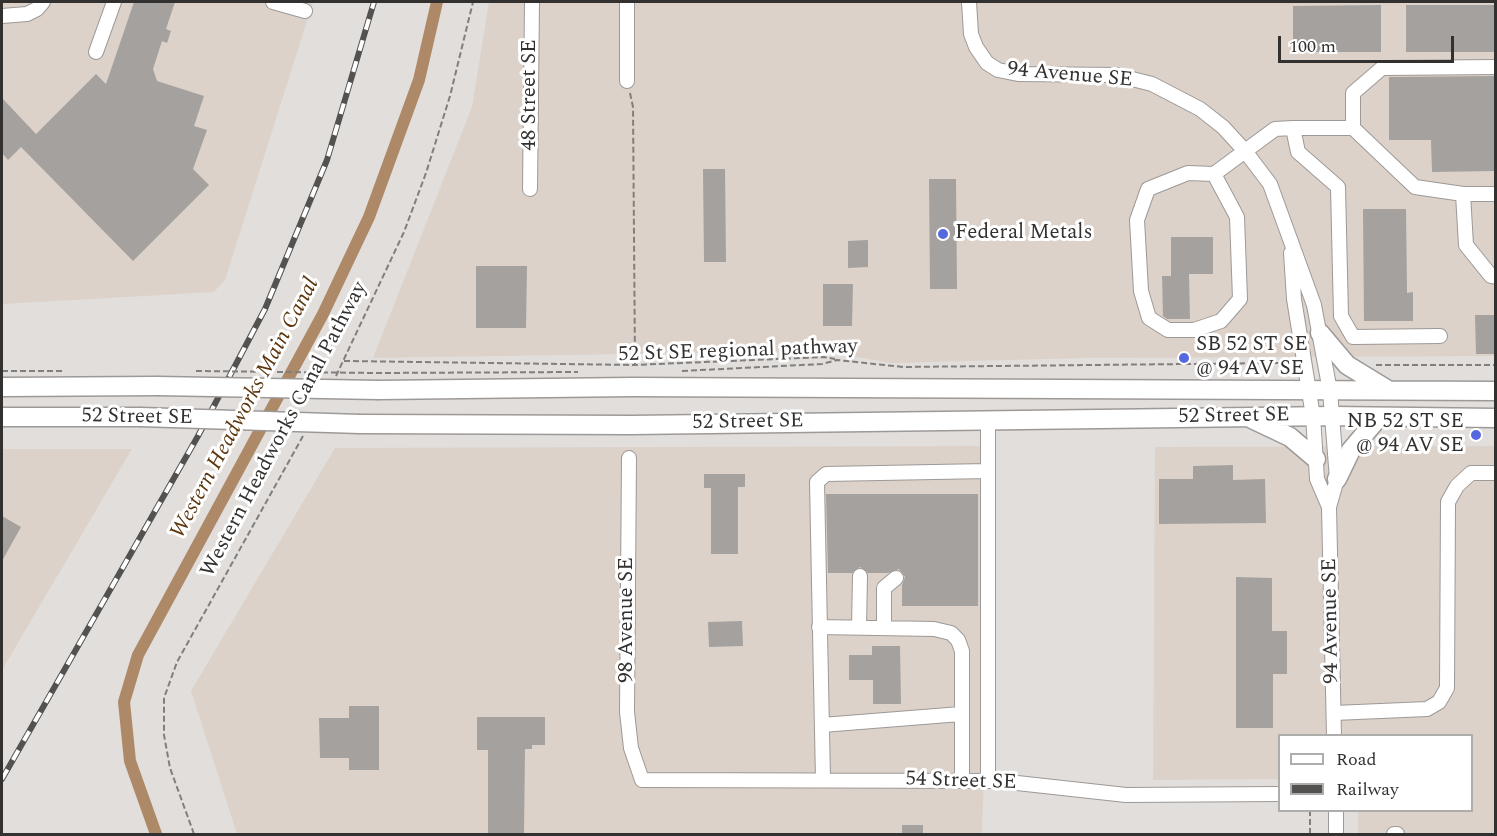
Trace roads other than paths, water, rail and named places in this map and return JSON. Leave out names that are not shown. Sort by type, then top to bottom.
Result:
[{"type":"main road","points":[[1320,333],[1347,365],[1389,391]]},
{"type":"main road","name":"52 Street SE","points":[[2,387],[378,382],[632,387],[1496,391]]},
{"type":"main road","name":"52 Street SE","points":[[2,417],[140,417],[360,424],[632,425],[1313,416],[1496,418]]},
{"type":"main road","points":[[1247,417],[1290,437],[1316,459]]},
{"type":"main road","points":[[1337,479],[1351,450],[1379,417]]},
{"type":"street","points":[[96,52],[114,2]]},
{"type":"street","points":[[273,2],[305,11]]},
{"type":"street","name":"48 Street SE","points":[[530,189],[532,2]]},
{"type":"street","points":[[627,2],[627,81]]},
{"type":"street","name":"94 Avenue SE","points":[[969,2],[971,34],[976,47],[987,63],[998,70],[1018,74],[1116,75],[1152,84],[1200,109],[1245,151],[1270,184],[1314,305],[1330,391],[1337,479],[1329,507],[1334,734]]},
{"type":"street","points":[[2,16],[27,14],[40,5]]},
{"type":"street","points":[[1353,128],[1353,93],[1382,68],[1496,67]]},
{"type":"street","points":[[1293,128],[1298,152],[1338,187],[1341,316],[1353,337],[1440,336]]},
{"type":"street","points":[[1214,174],[1237,217],[1240,299],[1221,321],[1194,330],[1168,330],[1149,318],[1141,291],[1137,220],[1148,189],[1188,173],[1214,174],[1275,129],[1353,128],[1415,187],[1463,194],[1496,194]]},
{"type":"street","points":[[1463,194],[1466,245],[1491,276],[1496,278]]},
{"type":"street","name":"94 Avenue SE","points":[[1290,236],[1294,299],[1310,391],[1317,479],[1329,507]]},
{"type":"street","points":[[988,420],[988,781]]},
{"type":"street","name":"98 Avenue SE","points":[[629,458],[627,712],[631,748],[642,780]]},
{"type":"street","points":[[823,780],[817,482],[826,474],[988,471]]},
{"type":"street","points":[[1334,713],[1427,709],[1439,702],[1447,688],[1448,502],[1457,486],[1472,473],[1496,473]]},
{"type":"street","points":[[859,627],[860,576]]},
{"type":"street","points":[[884,627],[884,588],[896,578]]},
{"type":"street","points":[[819,627],[934,629],[951,633],[958,640],[962,651],[962,780]]},
{"type":"street","points":[[822,725],[961,714]]},
{"type":"street","name":"54 Street SE","points":[[642,780],[962,780],[1126,795],[1278,794]]},
{"type":"street","points":[[1336,812],[1336,834]]},
{"type":"waterway","name":"Western Headworks Main Canal","points":[[156,834],[130,761],[124,702],[138,655],[323,314],[369,217],[419,80],[437,2]]},
{"type":"railway","points":[[2,779],[198,436],[265,309],[327,160],[374,2]]},
{"type":"place","name":"Federal Metals","points":[[943,234]]},
{"type":"place","name":"SB 52 ST SE @ 94 AV SE","points":[[1184,358]]},
{"type":"place","name":"NB 52 ST SE @ 94 AV SE","points":[[1476,435]]}]
